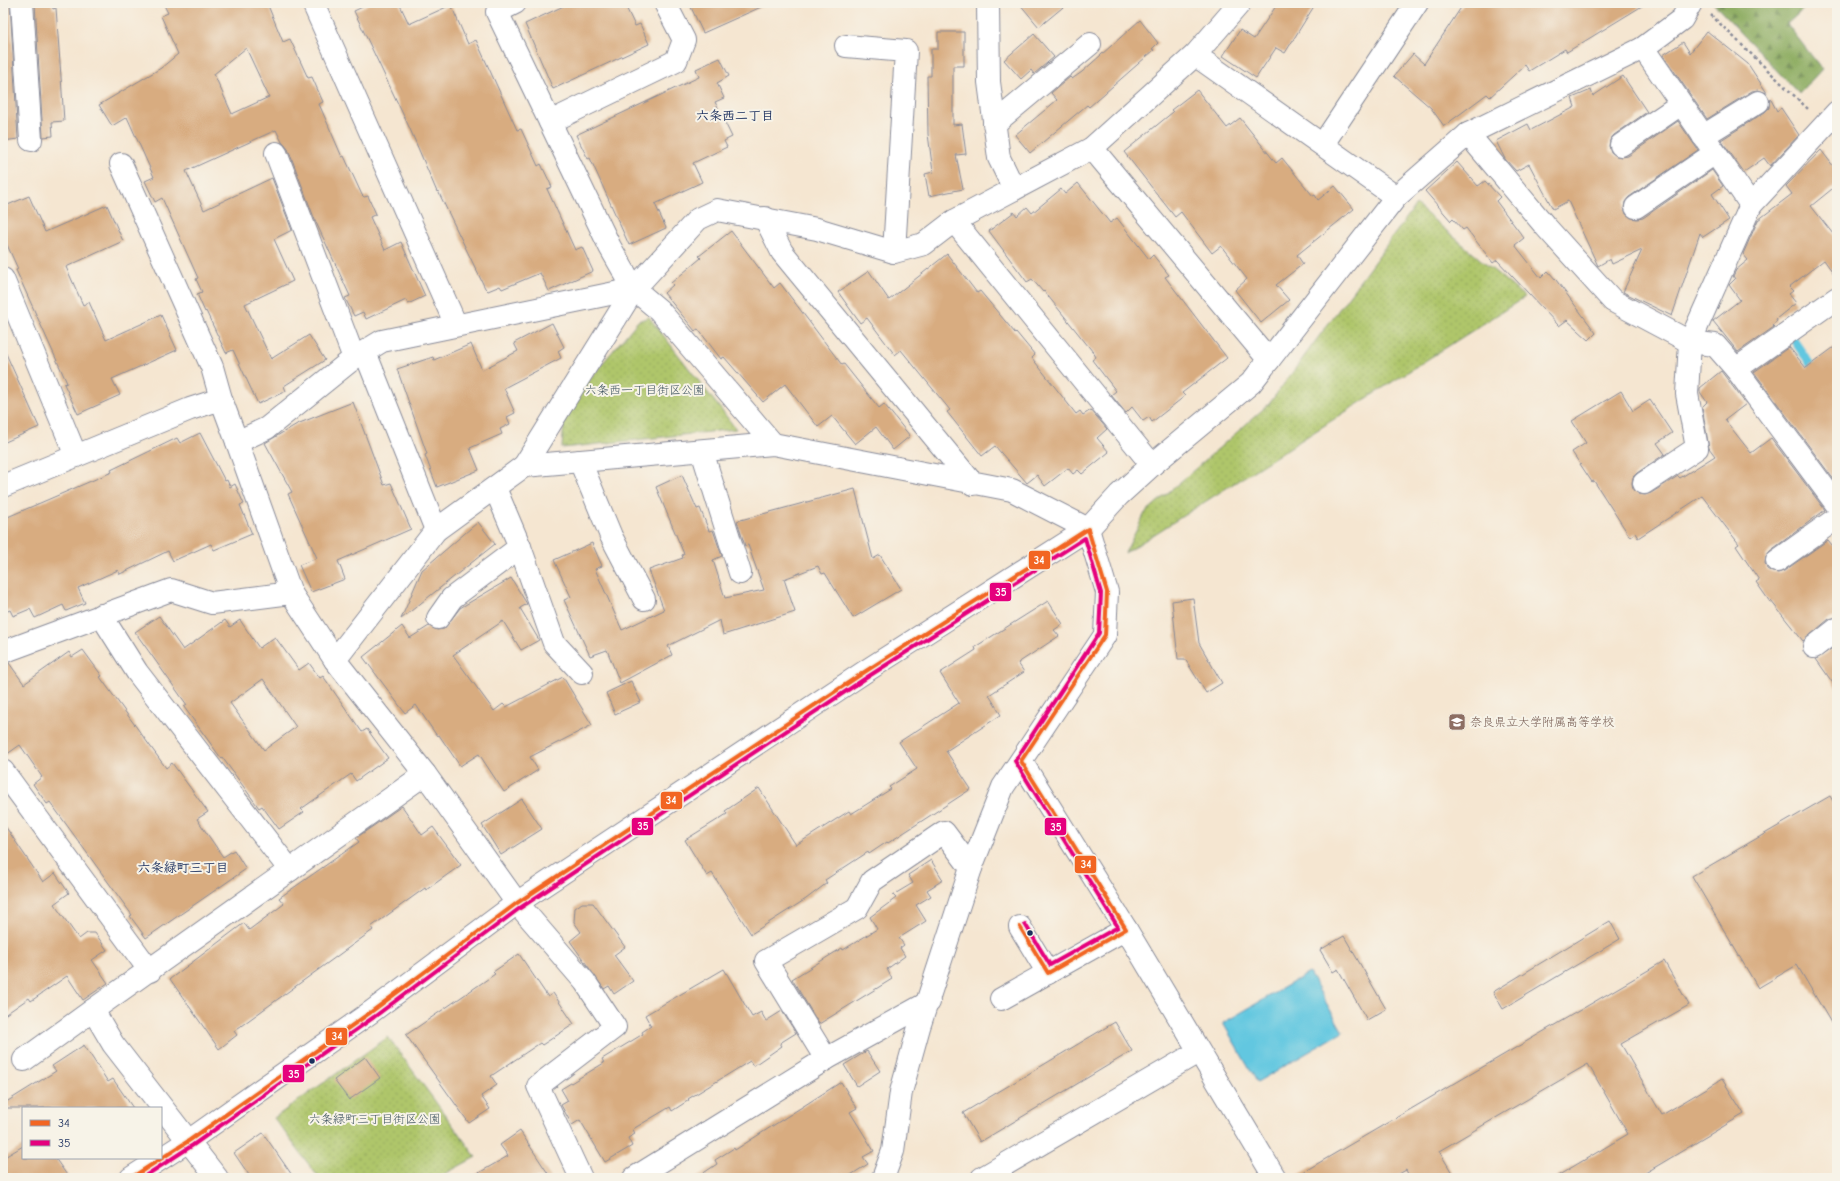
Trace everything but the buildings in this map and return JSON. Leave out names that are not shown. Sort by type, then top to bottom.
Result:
[{"type":"street","points":[[22,3],[31,140]]},
{"type":"street","points":[[313,3],[456,325]]},
{"type":"street","points":[[550,122],[676,61],[684,40],[665,3]]},
{"type":"street","points":[[988,3],[989,82],[998,158],[1014,189]]},
{"type":"street","points":[[335,660],[436,530],[524,466],[634,289],[698,219],[717,210],[765,218],[817,229],[894,252],[924,244],[954,220],[1092,148],[1195,55],[1240,3]]},
{"type":"street","points":[[1323,144],[1417,3]]},
{"type":"street","points":[[501,6],[550,122],[610,247],[634,289],[659,310],[773,444]]},
{"type":"street","points":[[162,1158],[190,1140],[371,1012],[517,903],[866,671],[1088,529],[1119,495],[1152,465],[1251,383],[1396,197],[1468,134],[1643,48],[1682,18],[1700,8]]},
{"type":"street","points":[[994,124],[1090,44]]},
{"type":"street","points":[[846,46],[906,51],[894,252]]},
{"type":"street","points":[[1643,48],[1751,205]]},
{"type":"street","points":[[1195,55],[1396,197]]},
{"type":"street","points":[[1636,208],[1758,102]]},
{"type":"street","points":[[1621,145],[1681,104]]},
{"type":"street","points":[[1644,482],[1697,448],[1687,394],[1690,342],[1751,205],[1831,123]]},
{"type":"street","points":[[1468,134],[1546,227],[1613,301],[1690,342],[1715,345],[1736,369],[1837,505]]},
{"type":"street","points":[[1092,148],[1269,360]]},
{"type":"street","points":[[276,153],[360,355],[436,530]]},
{"type":"street","points":[[121,164],[212,367],[220,399],[291,593],[335,660],[426,774],[517,903],[585,982],[615,1027],[538,1086],[581,1178]]},
{"type":"street","points":[[765,218],[782,252],[973,484]]},
{"type":"street","points":[[954,220],[1152,465]]},
{"type":"street","points":[[3,279],[10,312],[76,456]]},
{"type":"street","points":[[237,442],[267,428],[360,355],[382,341],[634,289]]},
{"type":"street","points":[[1736,369],[1837,298]]},
{"type":"street","points":[[3,486],[220,399]]},
{"type":"street","points":[[524,466],[773,444],[973,484],[1012,490],[1088,529],[1107,592],[1105,635],[1004,787],[971,868],[901,1092],[893,1151],[883,1178]]},
{"type":"street","points":[[702,451],[740,573]]},
{"type":"street","points":[[580,461],[611,536],[644,599]]},
{"type":"street","points":[[495,488],[520,548],[554,643],[582,674]]},
{"type":"street","points":[[1777,561],[1837,518]]},
{"type":"street","points":[[438,618],[452,598],[520,548]]},
{"type":"street","points":[[3,652],[171,590],[212,603],[291,593]]},
{"type":"street","points":[[101,615],[137,672],[290,870]]},
{"type":"street","points":[[1814,647],[1837,629]]},
{"type":"street","points":[[1021,761],[1126,929],[1198,1052],[1275,1178]]},
{"type":"street","points":[[3,771],[150,971]]},
{"type":"street","points":[[24,1060],[426,774]]},
{"type":"street","points":[[826,1059],[766,960],[857,908],[872,881],[944,832],[971,868]]},
{"type":"street","points":[[1020,928],[1048,973]]},
{"type":"street","points":[[1001,999],[1126,929]]},
{"type":"street","points":[[634,1178],[826,1059],[929,1002]]},
{"type":"street","points":[[93,1010],[113,1044],[190,1140],[218,1178]]},
{"type":"street","points":[[982,1178],[1198,1052]]},
{"type":"street","points":[[131,1178],[160,1159]]},
{"type":"path","points":[[1700,8],[1831,123]]},
{"type":"green space","points":[[1713,3],[1810,3],[1787,24],[1822,69],[1799,94]]},
{"type":"green space","points":[[1416,205],[1525,297],[1125,553],[1145,513],[1269,404]]},
{"type":"green space","name":"六条西一丁目街区公園","points":[[649,317],[736,429],[562,448],[565,408],[638,321]]},
{"type":"green space","name":"六条緑町三丁目街区公園","points":[[388,1037],[476,1157],[437,1178],[319,1178],[274,1118]]},
{"type":"water","points":[[1309,973],[1343,1032],[1257,1082],[1223,1023]]},
{"type":"waterway","points":[[1793,339],[1817,374]]},
{"type":"transit line","name":"34","points":[[162,1158],[190,1140],[371,1012],[517,903],[866,671],[1088,529],[1107,592],[1105,635],[1021,761],[1126,929],[1048,973],[1020,927]]},
{"type":"transit line","name":"35","points":[[142,1178],[193,1145],[374,1017],[520,908],[869,676],[1085,538],[1101,593],[1099,633],[1015,761],[1118,927],[1050,965],[1025,924]]},
{"type":"transit line","name":"34","points":[[131,1178],[160,1159]]},
{"type":"place","name":"奈良県立大学附属高等学校","points":[[1457,722]]},
{"type":"district","name":"六条西二丁目","points":[[735,115]]},
{"type":"district","name":"六条緑町三丁目","points":[[183,867]]}]
